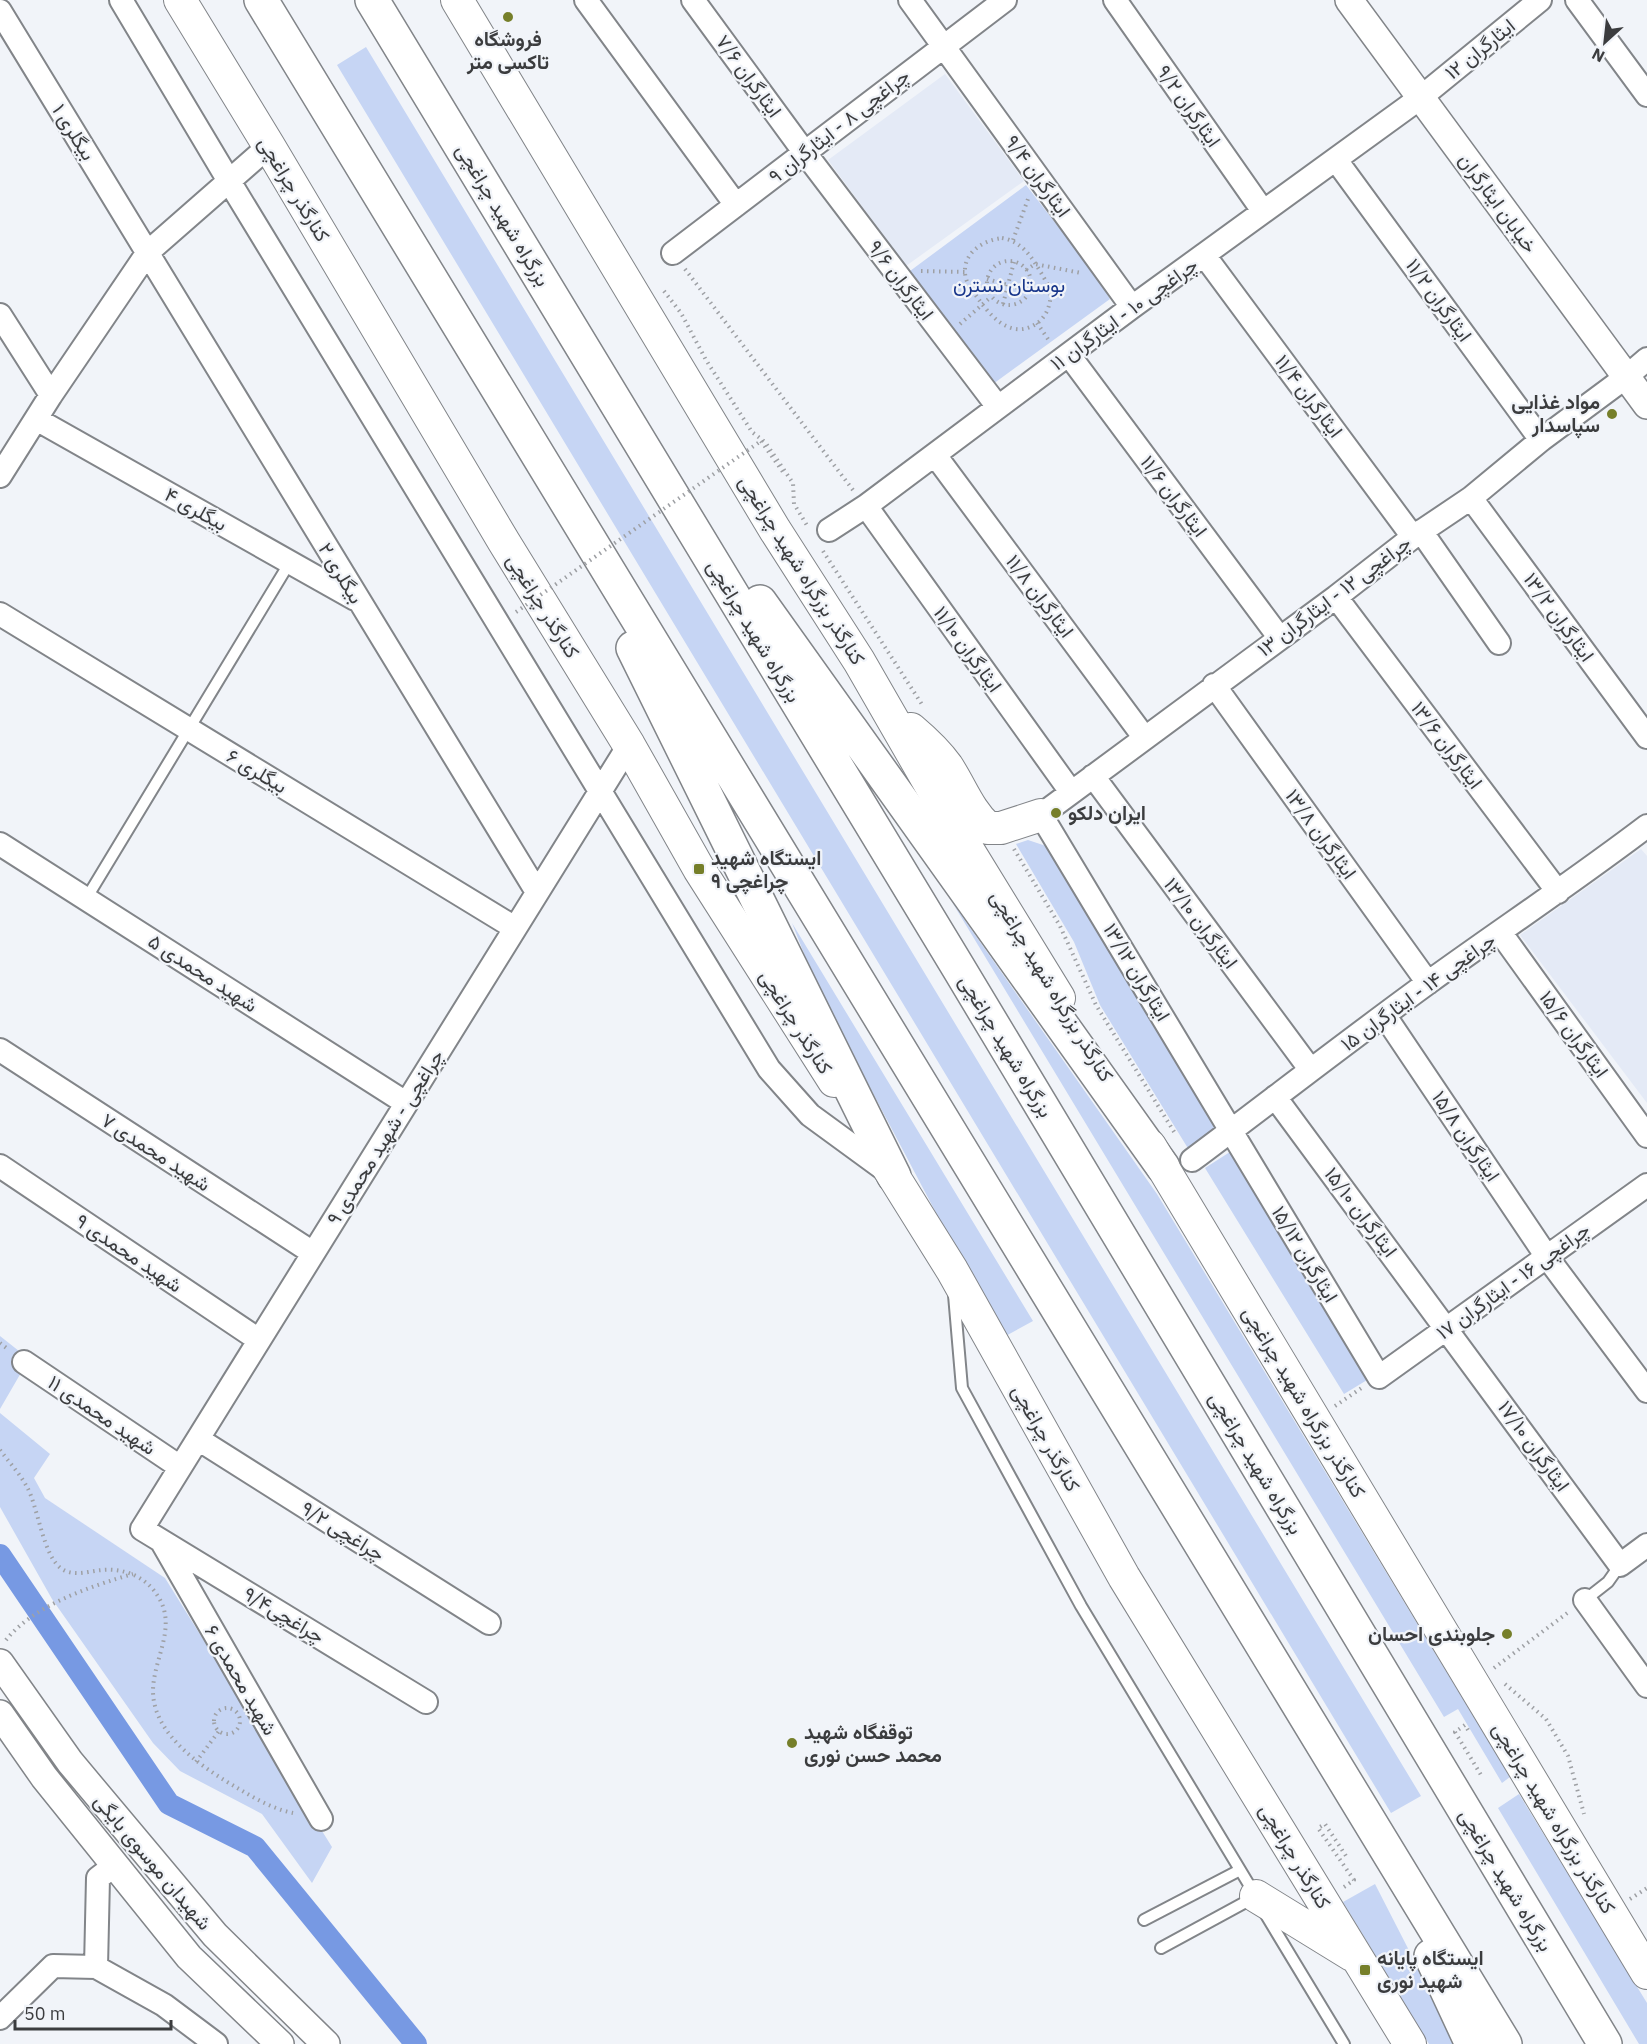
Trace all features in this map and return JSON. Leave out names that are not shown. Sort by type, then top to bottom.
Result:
[{"type":"highway","points":[[251,0],[320,97]]},
{"type":"highway","points":[[261,0],[1505,2044]]},
{"type":"highway","points":[[372,0],[404,50]]},
{"type":"highway","points":[[378,0],[404,50]]},
{"type":"highway","name":"بزرگراه شهید چراغچی","points":[[404,50],[1605,2044]]},
{"type":"highway","points":[[607,388],[1177,1164]]},
{"type":"highway","points":[[537,455],[894,1176]]},
{"type":"highway","points":[[1358,1800],[1472,2044]]},
{"type":"main road","name":"کنارگذر چراغچی","points":[[180,0],[504,543],[629,745],[699,869],[952,1270],[1124,1577],[1410,2044]]},
{"type":"main road","name":"کنارگذر بزرگراه شهید چراغچی","points":[[457,0],[775,530],[859,661],[962,840],[1177,1164],[1491,1673],[1647,1973]]},
{"type":"main road","points":[[887,710],[923,739],[946,765],[978,820],[988,828],[1001,828],[1041,815]]},
{"type":"main road","points":[[1256,1896],[1357,1958]]},
{"type":"street","points":[[121,0],[229,182],[770,1069],[810,1115],[894,1176]]},
{"type":"street","points":[[586,0],[736,205]]},
{"type":"street","name":"ایثارگران ۷/۶","points":[[693,0],[805,153]]},
{"type":"street","name":"ایثارگران ۹/۴","points":[[910,0],[1132,307]]},
{"type":"street","name":"چراغچی ۸ - ایثارگران ۹","points":[[673,253],[1005,0]]},
{"type":"street","name":"ایثارگران ۹/۲","points":[[1115,0],[1263,211]]},
{"type":"street","name":"خیابان ایثارگران","points":[[1348,0],[1647,405]]},
{"type":"street","name":"ایثارگران ۱۲","points":[[1420,98],[1540,0]]},
{"type":"street","points":[[1577,0],[1647,95]]},
{"type":"street","name":"بیگلری ۱","points":[[0,11],[148,252]]},
{"type":"street","name":"چراغچی ۱۰ - ایثارگران ۱۱","points":[[820,536],[866,506],[1132,307],[1420,98]]},
{"type":"street","points":[[0,476],[51,395],[148,252],[269,146]]},
{"type":"street","name":"ایثارگران ۹/۶","points":[[805,153],[998,407]]},
{"type":"street","name":"ایثارگران ۱۱/۲","points":[[1336,160],[1541,440]]},
{"type":"street","name":"بیگلری ۲","points":[[148,252],[357,600],[537,892]]},
{"type":"street","name":"ایثارگران ۱۱/۴","points":[[1204,255],[1499,643]]},
{"type":"street","points":[[0,315],[51,395]]},
{"type":"street","name":"ایثارگران ۱۱/۶","points":[[1069,355],[1279,637]]},
{"type":"street","name":"چراغچی ۱۲ - ایثارگران ۱۳","points":[[1041,815],[1336,597],[1417,534],[1470,498],[1647,359]]},
{"type":"street","name":"بیگلری ۴","points":[[36,419],[357,600]]},
{"type":"street","name":"ایثارگران ۱۱/۸","points":[[935,455],[1144,737]]},
{"type":"street","name":"ایثارگران ۱۳/۲","points":[[1470,498],[1647,736]]},
{"type":"street","name":"ایثارگران ۱۱/۱۰","points":[[866,506],[1071,792]]},
{"type":"street","name":"ایثارگران ۱۳/۶","points":[[1336,597],[1558,892]]},
{"type":"street","name":"بیگلری ۶","points":[[0,614],[515,928]]},
{"type":"street","name":"ایثارگران ۱۳/۸","points":[[1214,685],[1428,983]]},
{"type":"street","name":"۹ چراغچی - شهید محمدی","points":[[151,1534],[180,1467],[629,745]]},
{"type":"street","name":"ایثارگران ۱۳/۱۰","points":[[1093,776],[1310,1070]]},
{"type":"street","name":"ایثارگران ۱۳/۱۲","points":[[1041,815],[1232,1130]]},
{"type":"street","name":"چراغچی ۱۴ - ایثارگران ۱۵","points":[[1177,1164],[1232,1130],[1428,983],[1647,827]]},
{"type":"street","name":"شهید محمدی ۵","points":[[0,844],[406,1103]]},
{"type":"street","name":"ایثارگران ۱۵/۶","points":[[1500,932],[1647,1136]]},
{"type":"street","name":"ایثارگران ۱۵/۸","points":[[1385,1016],[1546,1257],[1647,1391]]},
{"type":"street","name":"شهید محمدی ۷","points":[[0,1050],[313,1253]]},
{"type":"street","name":"ایثارگران ۱۵/۱۰","points":[[1275,1097],[1447,1328]]},
{"type":"street","name":"ایثارگران ۱۵/۱۲","points":[[1232,1130],[1379,1377]]},
{"type":"street","name":"شهید محمدی ۹","points":[[0,1166],[259,1340]]},
{"type":"street","name":"چراغچی ۱۶ - ایثارگران ۱۷","points":[[1379,1377],[1647,1185]]},
{"type":"street","name":"ایثارگران ۱۷/۱۰","points":[[1447,1328],[1620,1565]]},
{"type":"street","name":"شهید محمدی ۱۱","points":[[24,1362],[180,1467]]},
{"type":"street","name":"۹/۲ چراغچی","points":[[198,1439],[489,1623]]},
{"type":"street","name":"۹/۴چراغچی","points":[[151,1534],[426,1702]]},
{"type":"street","name":"شهید محمدی ۶","points":[[151,1534],[321,1819]]},
{"type":"street","points":[[1620,1565],[1647,1545]]},
{"type":"street","points":[[1585,1600],[1647,1686]]},
{"type":"street","name":"شهیدان موسوی بایگی","points":[[0,1663],[70,1762],[215,1935],[326,2044]]},
{"type":"street","name":"شهیدان موسوی بایگی","points":[[0,1714],[44,1778],[189,1957],[280,2044]]},
{"type":"street","points":[[96,1967],[98,1878],[115,1865]]},
{"type":"street","points":[[0,2016],[53,1966],[96,1967],[164,2005],[216,2044]]},
{"type":"lane","points":[[86,899],[290,561]]},
{"type":"lane","points":[[952,1270],[962,1388],[1081,1606],[1344,2044]]},
{"type":"lane","points":[[1585,1600],[1608,1582],[1620,1565]]},
{"type":"lane","points":[[1144,1920],[1240,1870]]},
{"type":"lane","points":[[1161,1948],[1256,1896]]},
{"type":"path","points":[[1012,240],[1037,175]]},
{"type":"path","points":[[992,239],[1012,240],[1021,246],[1050,288],[1051,296],[1042,320],[1029,328],[1008,327],[997,322],[968,284],[965,272],[972,253],[981,244],[992,239]]},
{"type":"path","points":[[673,253],[866,506]]},
{"type":"path","points":[[1003,304],[1014,262]]},
{"type":"path","points":[[1014,262],[1026,270],[1030,277],[1029,291],[1019,303],[1010,306],[998,303],[991,297],[987,289],[987,279],[992,269],[999,263],[1014,262]]},
{"type":"path","points":[[1026,270],[1035,264],[1087,275]]},
{"type":"path","points":[[895,271],[965,272]]},
{"type":"path","points":[[987,279],[1029,291]]},
{"type":"path","points":[[660,287],[681,313],[706,360],[752,432],[765,442],[793,483],[794,504],[820,536],[926,710]]},
{"type":"path","points":[[944,336],[991,297]]},
{"type":"path","points":[[516,612],[761,441],[793,483]]},
{"type":"path","points":[[1001,828],[1060,926],[1096,1005],[1177,1164]]},
{"type":"path","points":[[1341,1416],[1335,1406],[1379,1377]]},
{"type":"path","points":[[0,1450],[28,1488],[40,1529],[61,1569],[72,1574],[122,1570],[150,1585],[160,1599],[164,1610],[165,1641],[155,1670],[153,1693],[157,1711],[167,1730],[181,1747],[196,1762],[262,1802],[283,1811],[321,1819]]},
{"type":"path","points":[[13,1631],[58,1600],[133,1574]]},
{"type":"path","points":[[1585,1600],[1491,1673],[1546,1719],[1568,1756],[1587,1823]]},
{"type":"path","points":[[225,1708],[236,1711],[240,1722],[235,1731],[230,1734],[219,1731],[214,1721],[219,1711],[225,1708]]},
{"type":"path","points":[[1471,1734],[1465,1725],[1455,1732],[1481,1775]]},
{"type":"path","points":[[196,1762],[219,1731]]},
{"type":"path","points":[[1348,1859],[1324,1824],[1318,1828],[1354,1880]]},
{"type":"path","points":[[1628,1888],[1638,1905]]},
{"type":"shaded area","points":[[945,74],[1024,181],[906,266],[828,160]]},
{"type":"shaded area","points":[[1641,849],[1647,856],[1647,1103],[1520,935]]},
{"type":"green space","points":[[366,47],[1421,1796],[1391,1813],[337,65]]},
{"type":"green space","name":"بوستان نسترن","points":[[1026,185],[1097,277],[1110,299],[993,384],[910,271]]},
{"type":"green space","points":[[1028,840],[1046,846],[1062,867],[1223,1128],[1189,1150],[1100,1005],[1074,942],[1016,844]]},
{"type":"green space","points":[[952,902],[1157,1194],[1510,1777],[1502,1783],[1458,1709],[1444,1717]]},
{"type":"green space","points":[[792,923],[1033,1321],[1002,1338],[818,989]]},
{"type":"green space","points":[[1233,1150],[1372,1377],[1344,1394],[1205,1168]]},
{"type":"green space","points":[[0,1336],[29,1359],[0,1409]]},
{"type":"green space","points":[[0,1413],[50,1454],[34,1478],[45,1498],[165,1578],[332,1847],[312,1883],[262,1814],[180,1771],[153,1743],[52,1599],[0,1507]]},
{"type":"green space","points":[[1519,1794],[1647,2003],[1647,2044],[1639,2044],[1498,1808]]},
{"type":"green space","points":[[1375,1884],[1457,2044],[1429,2044],[1343,1902]]},
{"type":"waterway","points":[[0,1555],[169,1804],[255,1847],[416,2044]]},
{"type":"place","name":"فروشگاه تاکسی متر","points":[[508,17]]},
{"type":"place","name":"مواد غذایی سپاسدار","points":[[1612,414]]},
{"type":"place","name":"ایران دلکو","points":[[1056,813]]},
{"type":"place","name":"ایستگاه شهید چراغچی ۹","points":[[699,869]]},
{"type":"place","name":"جلوبندی احسان","points":[[1507,1634]]},
{"type":"place","name":"توقفگاه شهید محمد حسن نوری","points":[[792,1743]]},
{"type":"place","name":"ایستگاه پایانه شهید نوری","points":[[1365,1970]]}]
